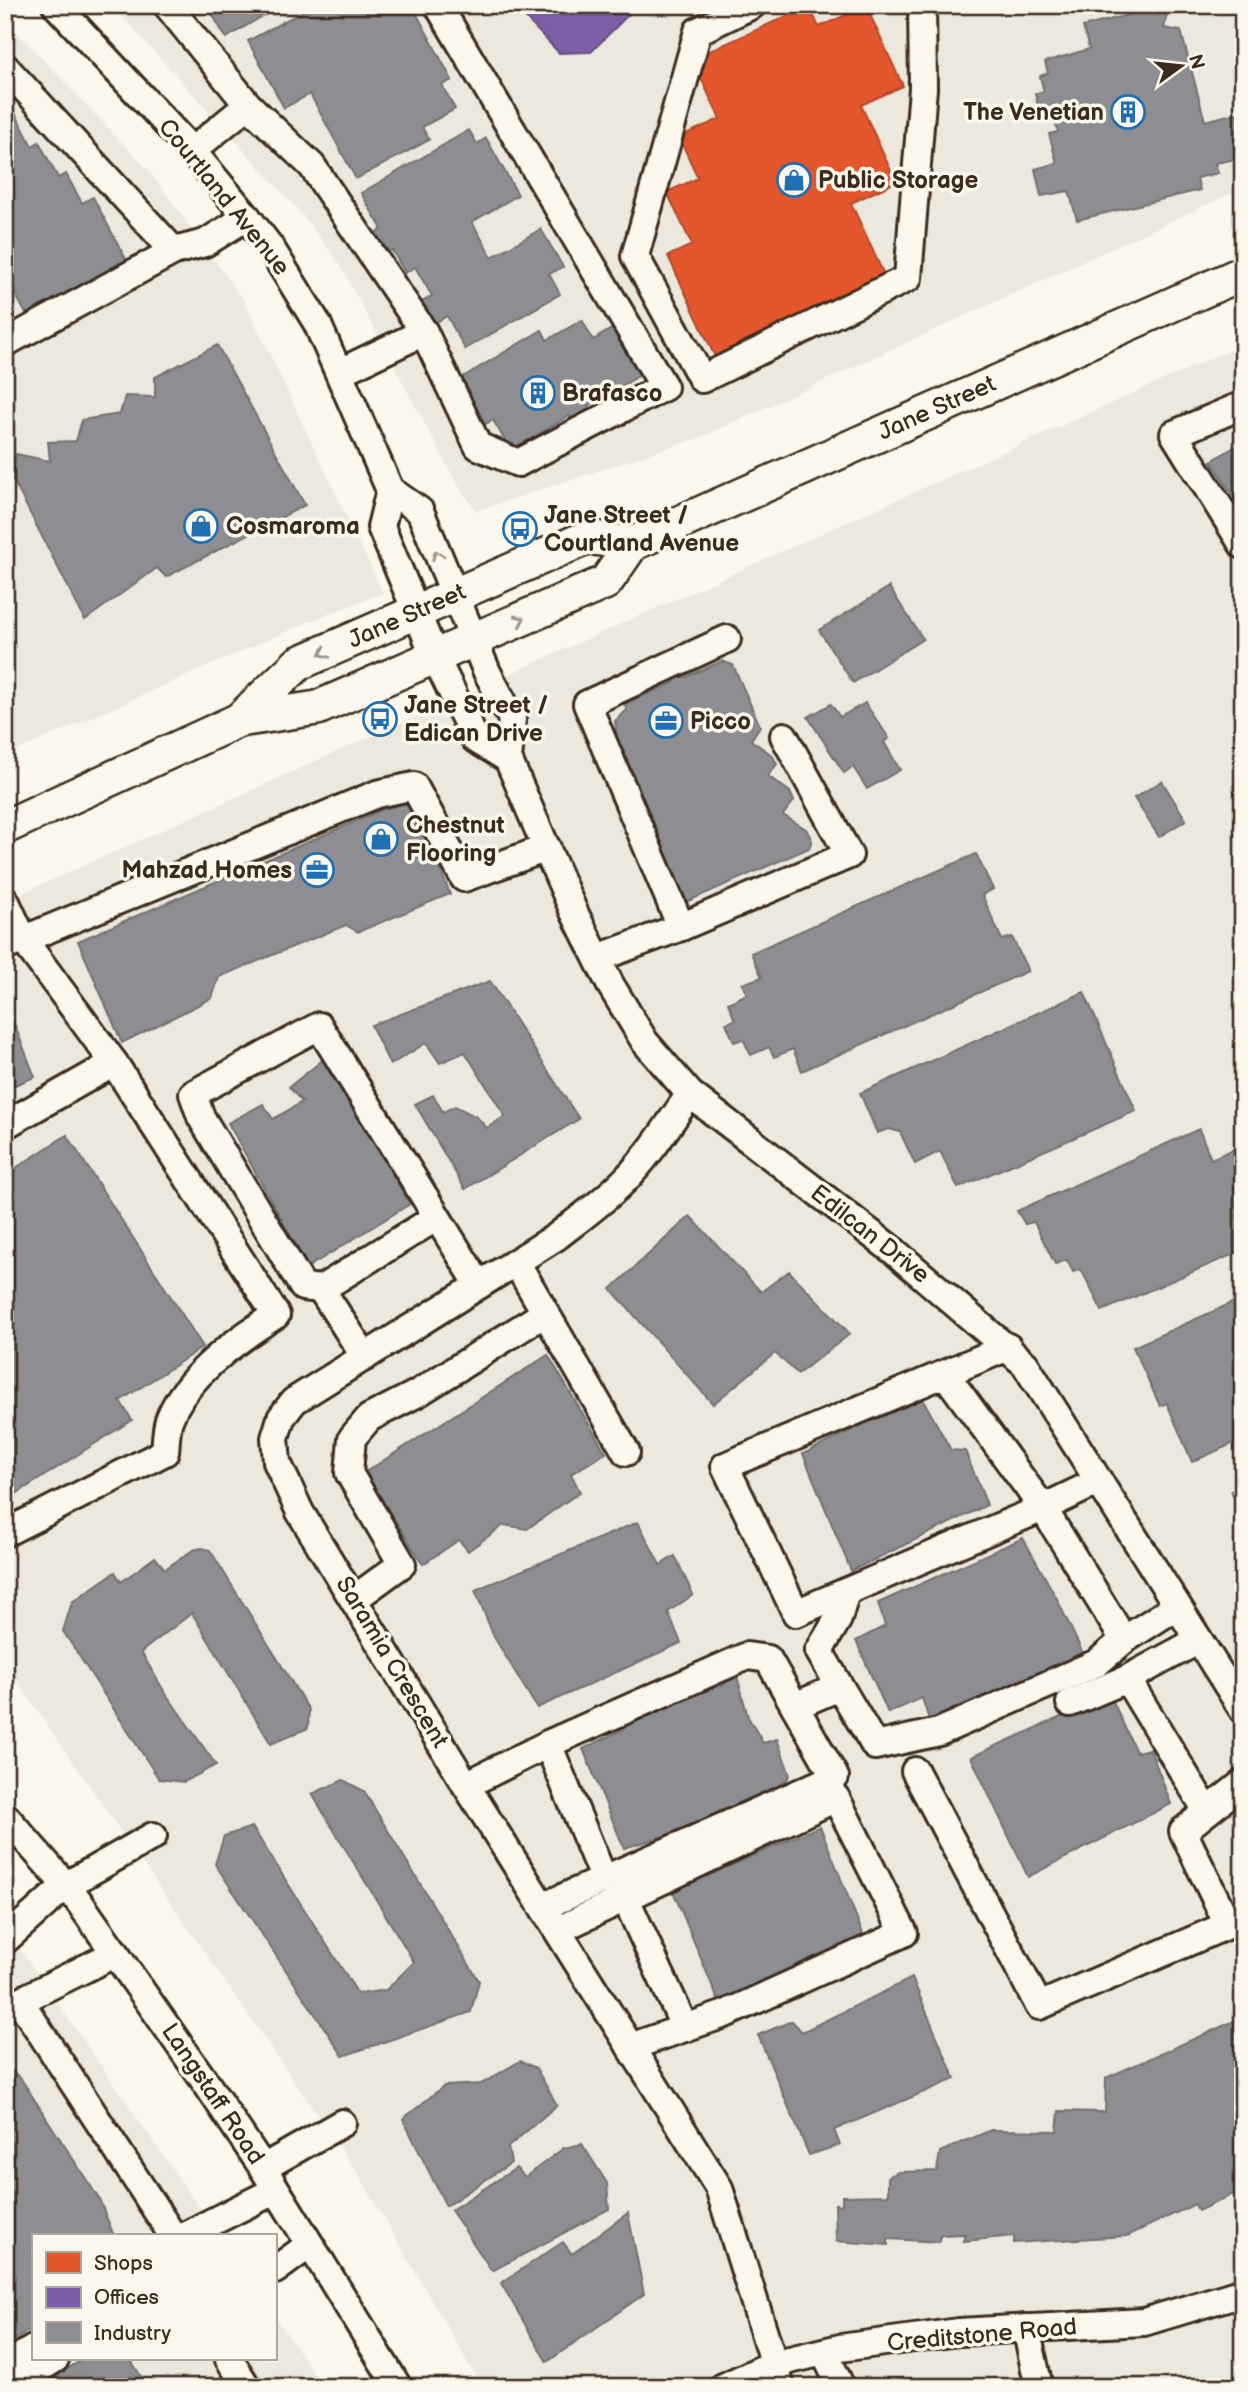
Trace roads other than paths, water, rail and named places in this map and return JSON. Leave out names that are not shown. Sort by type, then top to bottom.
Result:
[{"type":"main road","name":"Jane Street","points":[[5,827],[239,720],[317,708],[606,582],[632,544],[1243,273]]},
{"type":"main road","name":"Jane Street","points":[[239,720],[299,663],[588,537],[632,544]]},
{"type":"street","name":"Courtland Avenue","points":[[56,5],[192,151],[247,217],[295,286],[317,323],[340,372],[390,490]]},
{"type":"street","points":[[167,5],[248,105],[312,166],[424,332],[478,446],[518,463],[664,387],[438,5]]},
{"type":"street","points":[[705,5],[635,256],[702,379],[908,278],[923,88],[922,5]]},
{"type":"street","points":[[698,31],[752,5]]},
{"type":"street","points":[[5,67],[174,251]]},
{"type":"street","points":[[192,151],[248,105]]},
{"type":"street","points":[[5,343],[174,251],[205,243],[247,217]]},
{"type":"street","points":[[340,372],[424,332]]},
{"type":"street","points":[[1243,405],[1174,434],[1243,545]]},
{"type":"street","points":[[473,640],[419,511],[390,490],[381,527],[435,657],[475,739],[508,759]]},
{"type":"street","points":[[681,927],[587,704],[727,639]]},
{"type":"street","name":"Edilcan Drive","points":[[473,640],[512,719],[508,759],[574,912],[610,984],[645,1042],[690,1094],[895,1252],[1025,1364],[1243,1710]]},
{"type":"street","points":[[598,958],[681,927],[849,855],[784,736]]},
{"type":"street","points":[[14,943],[377,794],[414,786],[464,878],[547,848]]},
{"type":"street","points":[[5,900],[14,943],[114,1063],[276,1315],[243,1336],[200,1374],[183,1395],[169,1420],[165,1452],[5,1533]]},
{"type":"street","points":[[437,1217],[321,1289],[303,1287],[201,1117],[193,1094],[319,1026],[437,1217],[479,1285]]},
{"type":"street","points":[[5,1125],[114,1063]]},
{"type":"street","name":"Saramia Crescent","points":[[690,1094],[651,1150],[624,1181],[556,1237],[294,1401],[281,1418],[275,1438],[277,1462],[300,1512],[466,1786],[719,2188],[777,2376]]},
{"type":"street","points":[[516,1262],[626,1452]]},
{"type":"street","points":[[321,1289],[365,1357]]},
{"type":"street","points":[[354,1599],[402,1564],[349,1473],[352,1438],[369,1418],[418,1392],[545,1313]]},
{"type":"street","points":[[1008,1347],[725,1466],[796,1613],[1043,1508],[1099,1481]]},
{"type":"street","points":[[947,1374],[1043,1508],[1124,1640]]},
{"type":"street","points":[[846,1592],[838,1619],[819,1651],[875,1746],[939,1732],[1097,1663],[1124,1640],[1177,1606]]},
{"type":"street","points":[[1070,1703],[1127,1679],[1199,1640]]},
{"type":"street","points":[[466,1786],[548,1744],[747,1656],[768,1659],[835,1777],[544,1906]]},
{"type":"street","points":[[1127,1679],[1208,1811]]},
{"type":"street","points":[[795,1706],[839,1687]]},
{"type":"street","points":[[548,1744],[604,1880]]},
{"type":"street","points":[[915,1771],[1039,2006],[1228,1925],[1183,1831],[1243,1783]]},
{"type":"street","points":[[558,1930],[836,1798],[904,1933],[725,2014],[630,2047]]},
{"type":"street","name":"Langstaff Road","points":[[5,1816],[65,1886],[116,1953],[270,2179],[398,2387]]},
{"type":"street","points":[[5,1940],[65,1886],[153,1836]]},
{"type":"street","points":[[625,1898],[685,2028]]},
{"type":"street","points":[[116,1953],[13,2004],[172,2234]]},
{"type":"street","points":[[187,2234],[270,2179],[342,2123]]},
{"type":"street","points":[[276,2269],[309,2245]]},
{"type":"street","name":"Creditstone Road","points":[[723,2387],[777,2376],[824,2352],[959,2332],[1144,2322],[1243,2292]]},
{"type":"street","points":[[1026,2328],[1039,2387]]},
{"type":"street","points":[[5,2366],[32,2350]]},
{"type":"street","points":[[824,2352],[841,2387]]},
{"type":"street","points":[[10,2387],[53,2360]]},
{"type":"street","points":[[230,2360],[247,2387]]},
{"type":"place","name":"The Venetian","points":[[1128,112]]},
{"type":"place","name":"Public Storage","points":[[794,180]]},
{"type":"place","name":"Brafasco","points":[[538,393]]},
{"type":"place","name":"Cosmaroma","points":[[201,526]]},
{"type":"place","name":"Jane Street / Courtland Avenue","points":[[520,529]]},
{"type":"place","name":"Jane Street / Edican Drive","points":[[380,719]]},
{"type":"place","name":"Picco","points":[[666,721]]},
{"type":"place","name":"Chestnut Flooring","points":[[381,839]]},
{"type":"place","name":"Mahzad Homes","points":[[317,870]]}]
